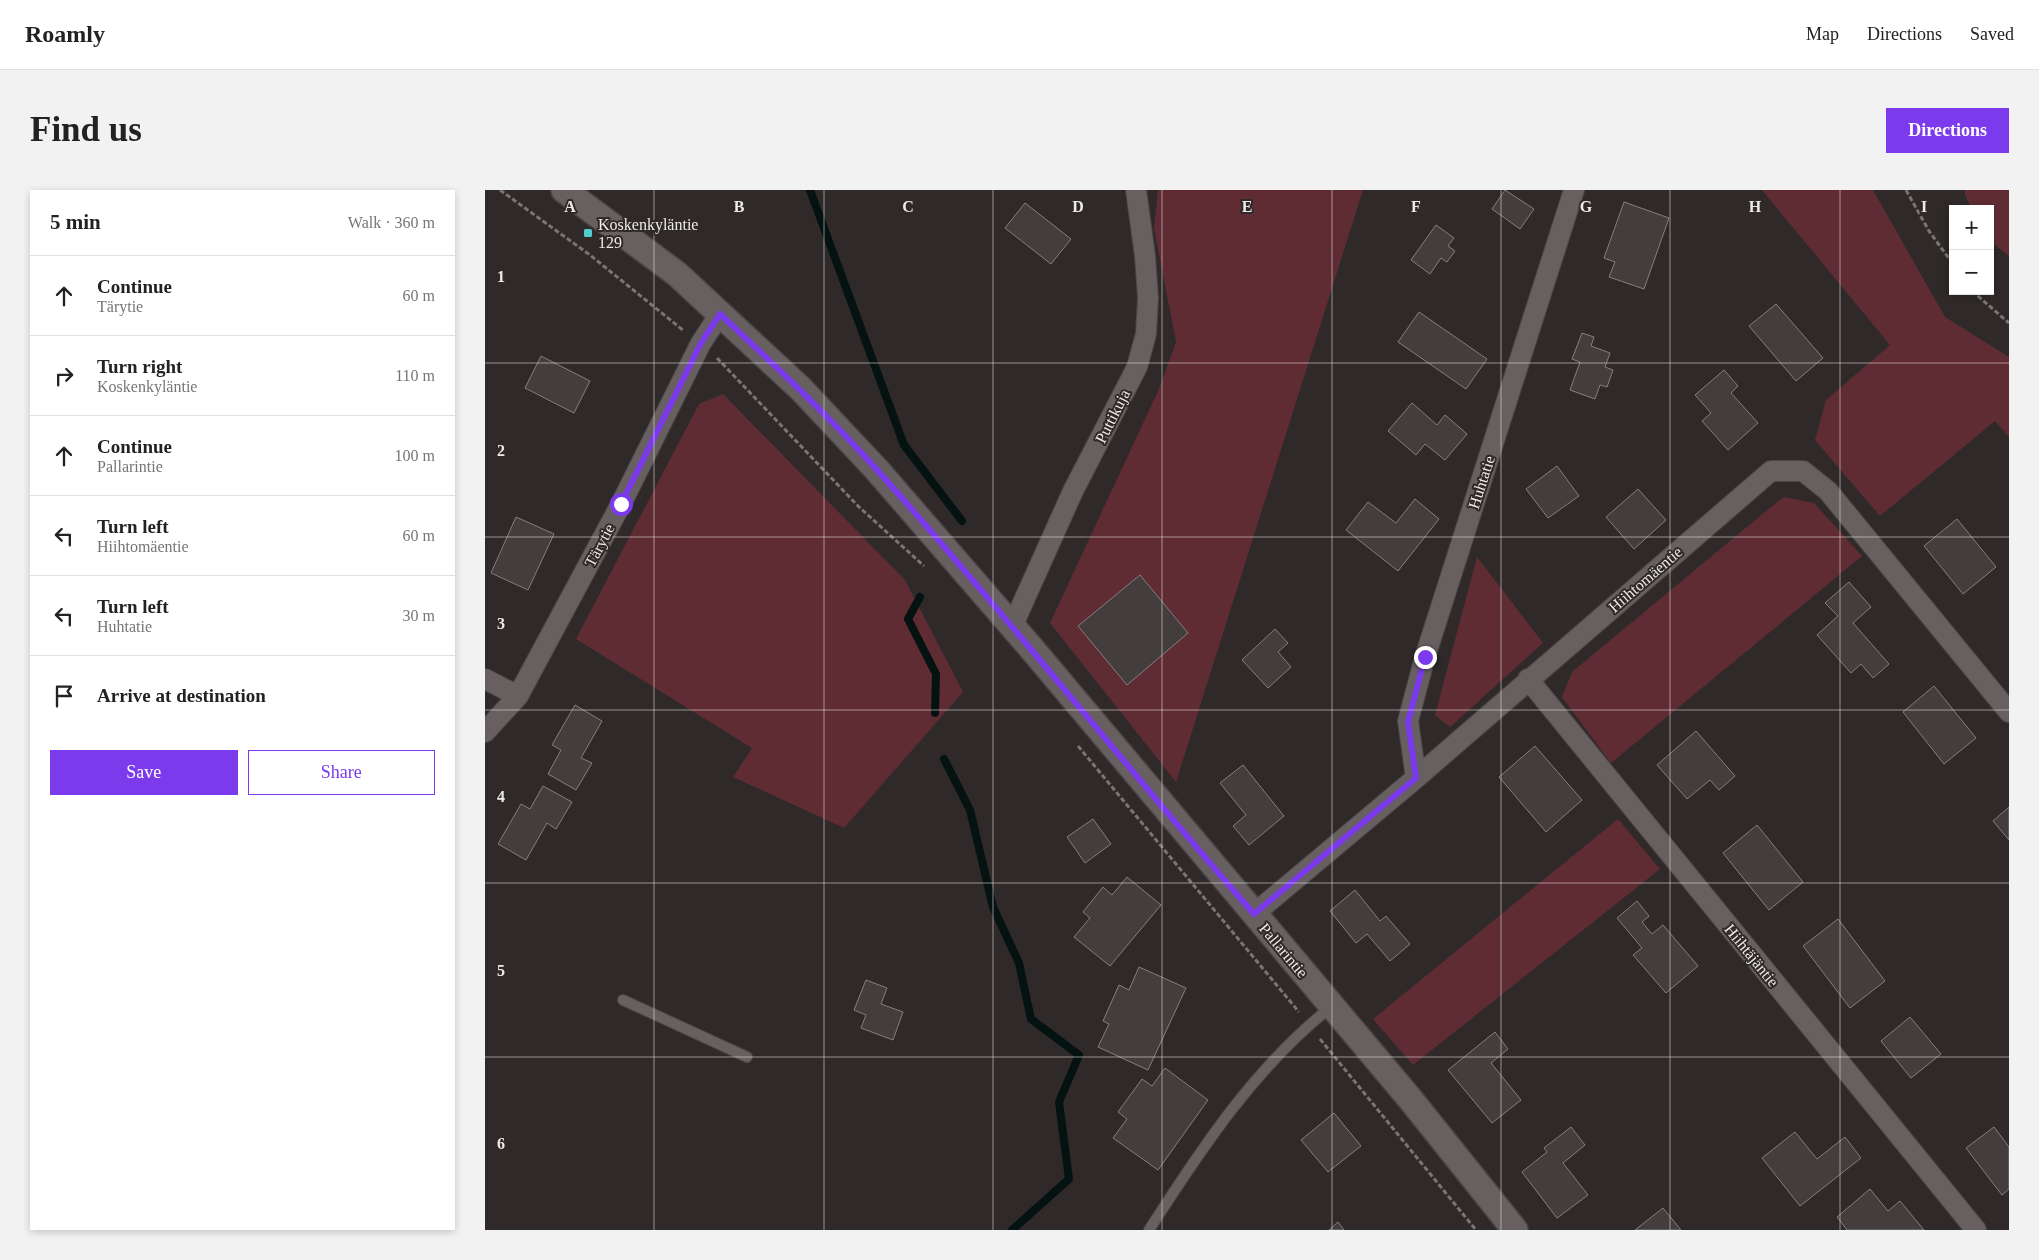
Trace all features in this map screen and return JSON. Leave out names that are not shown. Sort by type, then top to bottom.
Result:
[{"type":"street","name":"Pallarintie","points":[[564,190],[677,274],[801,389],[877,470],[1012,626],[1411,1100],[1515,1230]]},
{"type":"street","name":"Puttikuja","points":[[1012,626],[1073,491],[1137,367],[1146,334],[1148,298],[1145,256],[1135,190]]},
{"type":"street","name":"Huhtatie","points":[[1416,778],[1408,722],[1423,666],[1574,190]]},
{"type":"street","name":"Tärytie","points":[[485,732],[518,696],[621,504],[701,343],[720,314]]},
{"type":"street","name":"Hiihtomäentie","points":[[1254,914],[1416,778],[1771,471],[1803,471],[1828,491],[2009,712]]},
{"type":"street","points":[[485,679],[518,696]]},
{"type":"street","name":"Hiihtäjäntie","points":[[1528,680],[1976,1230]]},
{"type":"lane","points":[[623,1000],[747,1057]]},
{"type":"lane","points":[[1149,1230],[1193,1161],[1266,1067],[1309,1025],[1331,1007]]},
{"type":"path","points":[[500,190],[590,255],[701,343],[727,367],[858,506],[928,570]]},
{"type":"path","points":[[1906,190],[1929,231],[1949,258]]},
{"type":"path","points":[[1977,295],[2009,323]]},
{"type":"path","points":[[1076,745],[1309,1025],[1339,1065],[1476,1230]]},
{"type":"shaded area","points":[[1158,190],[1363,190],[1176,782],[1050,623],[1159,389],[1176,342],[1154,228]]},
{"type":"shaded area","points":[[1762,190],[1873,190],[1945,317],[2009,357],[2009,437],[1995,421],[1880,516],[1815,440],[1826,400],[1890,345]]},
{"type":"shaded area","points":[[1965,190],[2009,190],[2009,256],[1994,244],[1994,205],[1970,205],[1965,195]]},
{"type":"shaded area","points":[[723,394],[905,580],[963,692],[844,828],[733,777],[752,748],[576,639],[699,404]]},
{"type":"shaded area","points":[[1783,497],[1814,503],[1862,556],[1611,763],[1562,697],[1572,672]]},
{"type":"shaded area","points":[[1477,557],[1543,643],[1450,727],[1435,715]]},
{"type":"shaded area","points":[[1618,819],[1660,869],[1413,1065],[1373,1019]]},
{"type":"building","points":[[1505,190],[1534,209],[1520,229],[1492,209]]},
{"type":"building","points":[[1624,202],[1669,218],[1644,289],[1609,277],[1615,262],[1604,258]]},
{"type":"building","points":[[1025,203],[1071,239],[1051,264],[1005,228]]},
{"type":"building","points":[[1436,225],[1454,238],[1448,246],[1455,251],[1447,262],[1441,258],[1430,274],[1411,260]]},
{"type":"building","points":[[1776,304],[1823,358],[1796,381],[1749,326]]},
{"type":"building","points":[[1419,312],[1487,359],[1466,389],[1398,342]]},
{"type":"building","points":[[1582,333],[1594,337],[1591,346],[1610,353],[1605,367],[1613,370],[1607,387],[1600,385],[1595,399],[1570,390],[1580,362],[1572,359]]},
{"type":"building","points":[[541,356],[590,381],[574,413],[525,388]]},
{"type":"building","points":[[1724,370],[1738,386],[1731,393],[1758,423],[1728,450],[1702,421],[1711,413],[1695,395]]},
{"type":"building","points":[[1412,403],[1437,425],[1445,415],[1467,434],[1445,460],[1425,444],[1416,455],[1388,431]]},
{"type":"building","points":[[1557,466],[1579,496],[1548,518],[1526,489]]},
{"type":"building","points":[[1638,489],[1666,520],[1634,549],[1606,517]]},
{"type":"building","points":[[1415,499],[1439,519],[1398,571],[1346,530],[1368,502],[1396,523]]},
{"type":"building","points":[[516,517],[554,534],[528,590],[491,573]]},
{"type":"building","points":[[1957,519],[1996,567],[1963,594],[1924,546]]},
{"type":"building","points":[[1140,575],[1188,633],[1127,685],[1078,626]]},
{"type":"building","points":[[1849,582],[1871,607],[1853,623],[1889,664],[1873,678],[1861,664],[1851,673],[1817,635],[1838,616],[1825,603]]},
{"type":"building","points":[[1275,629],[1288,643],[1278,652],[1291,667],[1268,688],[1242,660]]},
{"type":"building","points":[[1934,686],[1976,738],[1944,764],[1903,712]]},
{"type":"building","points":[[575,705],[602,721],[581,758],[592,763],[576,790],[548,774],[561,750],[552,745]]},
{"type":"building","points":[[1696,731],[1735,776],[1719,790],[1710,780],[1687,799],[1657,765]]},
{"type":"building","points":[[1535,746],[1582,800],[1546,832],[1499,777]]},
{"type":"building","points":[[1243,765],[1284,816],[1249,845],[1233,826],[1246,815],[1220,783]]},
{"type":"building","points":[[543,786],[572,802],[556,829],[547,823],[526,860],[498,844],[521,804],[530,809]]},
{"type":"building","points":[[2009,807],[2009,840],[1993,821]]},
{"type":"building","points":[[1093,819],[1111,844],[1085,863],[1067,837]]},
{"type":"building","points":[[1757,825],[1803,882],[1769,910],[1723,853]]},
{"type":"building","points":[[1127,877],[1161,905],[1110,966],[1074,937],[1090,918],[1083,912],[1103,887],[1112,895]]},
{"type":"building","points":[[1355,890],[1380,921],[1386,916],[1410,944],[1390,961],[1367,934],[1356,943],[1330,911]]},
{"type":"building","points":[[1637,901],[1649,916],[1642,922],[1652,934],[1663,925],[1698,966],[1666,993],[1633,955],[1642,948],[1617,918]]},
{"type":"building","points":[[1838,919],[1885,981],[1850,1008],[1803,946]]},
{"type":"building","points":[[1139,967],[1186,988],[1148,1070],[1098,1047],[1109,1024],[1103,1021],[1119,985],[1129,990]]},
{"type":"building","points":[[866,980],[887,988],[881,1004],[903,1012],[893,1040],[861,1028],[866,1015],[854,1010]]},
{"type":"building","points":[[1910,1017],[1941,1054],[1911,1078],[1881,1041]]},
{"type":"building","points":[[1495,1032],[1508,1049],[1491,1063],[1521,1100],[1492,1123],[1448,1070]]},
{"type":"building","points":[[1165,1068],[1208,1100],[1158,1170],[1113,1138],[1127,1119],[1118,1112],[1142,1079],[1152,1086]]},
{"type":"building","points":[[1334,1113],[1361,1146],[1328,1172],[1301,1140]]},
{"type":"building","points":[[1571,1127],[1585,1145],[1563,1163],[1588,1195],[1557,1218],[1522,1172],[1547,1152],[1544,1148]]},
{"type":"building","points":[[1994,1127],[2009,1147],[2009,1189],[2002,1195],[1966,1148]]},
{"type":"building","points":[[1795,1132],[1817,1159],[1845,1137],[1861,1158],[1800,1206],[1762,1158]]},
{"type":"building","points":[[1870,1189],[1888,1211],[1900,1201],[1924,1230],[1847,1230],[1837,1217]]},
{"type":"building","points":[[1663,1208],[1681,1230],[1635,1230]]},
{"type":"building","points":[[1338,1222],[1344,1230],[1329,1230]]},
{"type":"waterway","points":[[810,190],[904,445],[962,521]]},
{"type":"waterway","points":[[920,597],[908,619],[936,674],[935,713]]},
{"type":"waterway","points":[[944,759],[970,810],[993,907],[1019,963],[1031,1019],[1079,1055],[1059,1102],[1069,1179],[1012,1230]]},
{"type":"place","name":"Koskenkyläntie 129","points":[[588,233]]},
{"type":"route","points":[[621,504],[701,343],[720,314],[801,389],[877,470],[1032,649],[1254,914],[1416,778],[1408,722],[1425,657]]}]
